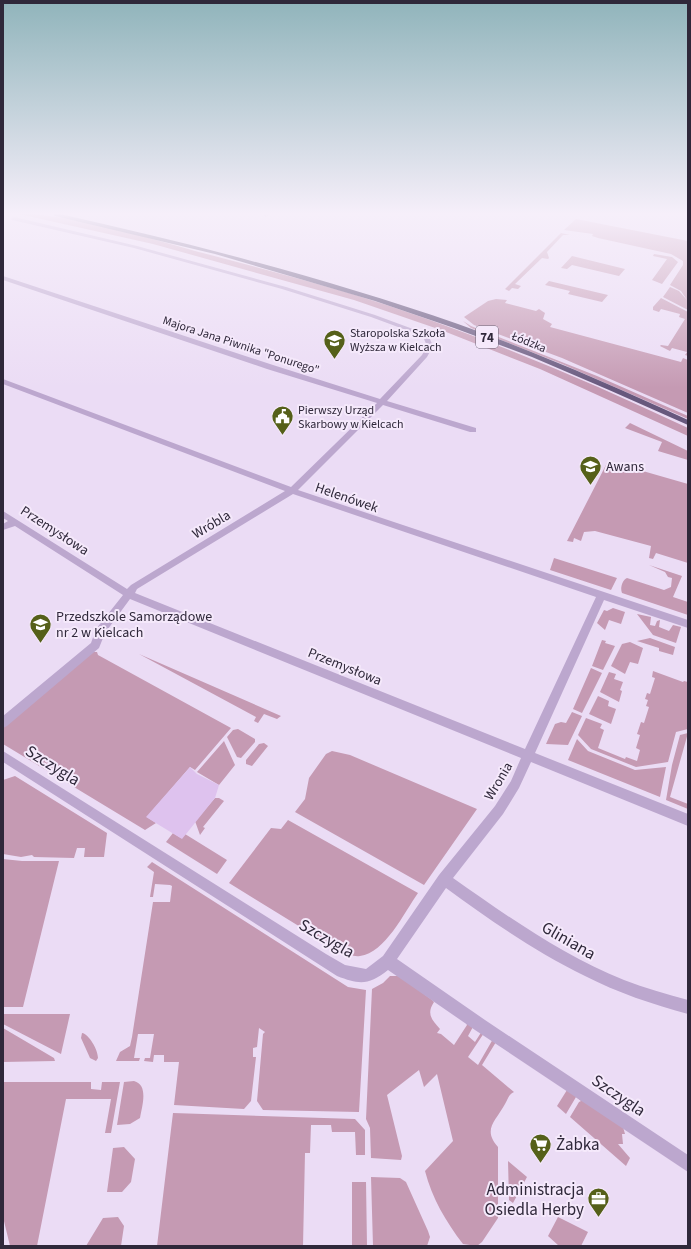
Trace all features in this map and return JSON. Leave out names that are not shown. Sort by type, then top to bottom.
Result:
[{"type":"main road","name":"Łódzka","points":[[287,272],[400,307],[543,360],[688,423]]},
{"type":"street","name":"Wróbla","points":[[3,723],[93,648],[97,637],[128,594],[139,584],[292,491],[382,402],[425,356],[430,348],[430,343],[424,335],[413,330],[284,288],[226,272]]},
{"type":"street","name":"Majora Jana Piwnika \"Ponurego\"","points":[[3,278],[382,402],[473,430]]},
{"type":"street","name":"Helenówek","points":[[3,381],[292,491],[688,624]]},
{"type":"street","name":"Przemysłowa","points":[[3,514],[128,594],[688,820]]},
{"type":"street","points":[[3,527],[15,522]]},
{"type":"street","name":"Wronia","points":[[388,961],[444,879],[499,810],[515,784],[601,596]]},
{"type":"street","name":"Szczygla","points":[[3,756],[321,960],[342,971],[366,976],[374,973],[388,961],[486,1030],[688,1164]]},
{"type":"street","name":"Gliniana","points":[[444,879],[518,931],[581,968],[614,984],[645,996],[688,1007]]},
{"type":"shaded area","points":[[255,272],[276,272],[349,293],[435,322],[521,354],[688,428],[688,436],[540,369],[441,330],[354,300]]},
{"type":"shaded area","points":[[522,272],[527,272],[515,284],[521,286],[518,289],[512,288],[509,291],[505,289]]},
{"type":"shaded area","points":[[603,272],[622,272],[619,276]]},
{"type":"shaded area","points":[[658,272],[671,272],[662,284],[652,280]]},
{"type":"shaded area","points":[[678,272],[688,272],[688,310],[663,297],[670,287],[679,291],[687,300],[681,291],[670,285]]},
{"type":"shaded area","points":[[549,281],[608,295],[602,302],[568,294],[570,291],[545,285]]},
{"type":"shaded area","points":[[661,298],[688,312],[688,356],[685,355],[687,352],[672,348],[670,351],[660,346],[668,346],[685,319],[679,317],[680,314],[661,309],[659,312],[653,310],[653,307]]},
{"type":"shaded area","points":[[496,299],[507,300],[505,303],[536,311],[539,309],[545,313],[543,319],[552,324],[550,327],[681,362],[683,358],[688,360],[688,413],[562,358],[474,325],[464,317],[488,301]]},
{"type":"shaded area","points":[[463,321],[471,326],[597,376],[688,416],[688,419],[562,364],[471,328]]},
{"type":"shaded area","points":[[630,423],[688,451],[688,460],[658,451],[662,442],[625,428]]},
{"type":"shaded area","points":[[608,461],[688,484],[688,563],[656,553],[653,559],[649,558],[651,546],[595,531],[584,532],[581,541],[574,538],[573,542],[567,541]]},
{"type":"shaded area","points":[[554,558],[617,578],[611,590],[550,570]]},
{"type":"shaded area","points":[[649,565],[682,576],[673,597],[688,602],[688,615],[622,593],[622,585],[627,578],[664,590],[671,587],[672,578],[668,577],[665,572]]},
{"type":"shaded area","points":[[613,608],[625,612],[621,624],[609,620],[605,630],[597,623],[604,610],[607,611]]},
{"type":"shaded area","points":[[637,614],[651,617],[650,625],[655,626],[657,621],[660,620],[659,627],[669,631],[673,625],[681,627],[676,643],[653,635]]},
{"type":"shaded area","points":[[650,638],[675,647],[673,655],[659,651],[659,648],[637,641]]},
{"type":"shaded area","points":[[602,640],[606,641],[605,643],[615,646],[603,670],[592,666]]},
{"type":"shaded area","points":[[630,642],[643,648],[638,664],[630,662],[625,674],[611,666],[622,644]]},
{"type":"shaded area","points":[[90,652],[97,652],[98,655],[231,728],[195,770],[190,767],[147,817],[156,823],[145,830],[3,744],[3,726]]},
{"type":"shaded area","points":[[139,654],[281,716],[277,719],[264,714],[258,723],[254,721],[256,717]]},
{"type":"shaded area","points":[[591,668],[602,673],[582,713],[573,709]]},
{"type":"shaded area","points":[[653,671],[683,682],[688,682],[688,729],[676,732],[668,762],[636,767],[591,749],[578,735],[586,718],[602,724],[600,728],[604,730],[598,748],[625,759],[626,757],[637,761],[640,750],[636,748],[640,735],[637,734],[641,722],[644,723],[649,707],[646,706],[648,700],[645,699],[647,693],[650,694],[655,678],[652,677]]},
{"type":"shaded area","points":[[609,672],[616,674],[614,679],[623,682],[620,690],[622,691],[619,702],[600,692]]},
{"type":"shaded area","points":[[598,696],[609,701],[608,706],[616,709],[611,724],[589,714]]},
{"type":"shaded area","points":[[572,712],[582,716],[568,745],[546,744],[555,724],[561,722],[566,723]]},
{"type":"shaded area","points":[[238,729],[255,739],[255,742],[241,758],[237,757],[227,737],[233,730]]},
{"type":"shaded area","points":[[688,733],[670,797],[688,804],[688,809],[666,800],[672,765],[680,735]]},
{"type":"shaded area","points":[[577,739],[588,751],[635,770],[666,767],[660,797],[568,760]]},
{"type":"shaded area","points":[[224,741],[235,765],[219,785],[197,772]]},
{"type":"shaded area","points":[[264,743],[268,746],[252,766],[246,764],[246,760],[259,744]]},
{"type":"shaded area","points":[[332,751],[350,755],[477,809],[424,885],[295,812],[305,799],[309,778],[326,754]]},
{"type":"shaded area","points":[[190,767],[197,774],[219,785],[215,798],[182,839],[146,817]]},
{"type":"shaded area","points":[[15,776],[107,833],[104,857],[84,857],[85,848],[77,848],[74,858],[34,857],[32,855],[21,857],[3,854],[3,780]]},
{"type":"shaded area","points":[[215,798],[219,798],[224,801],[203,827],[205,828],[200,835],[195,821]]},
{"type":"shaded area","points":[[288,820],[418,893],[393,931],[378,948],[360,956],[353,956],[341,952],[229,883],[271,828],[281,829]]},
{"type":"shaded area","points":[[173,833],[181,838],[185,834],[227,860],[217,874],[166,842]]},
{"type":"shaded area","points":[[3,859],[22,861],[59,861],[23,1007],[3,1007]]},
{"type":"shaded area","points":[[152,862],[348,987],[366,990],[359,1112],[263,1110],[257,1101],[263,1034],[265,1032],[259,1028],[257,1047],[253,1048],[253,1057],[256,1057],[251,1101],[244,1109],[174,1105],[179,1062],[164,1062],[164,1055],[154,1055],[153,1062],[144,1061],[145,1058],[150,1058],[154,1034],[138,1034],[134,1058],[140,1058],[139,1061],[116,1061],[120,1052],[130,1046],[153,902],[170,902],[172,886],[170,885],[155,884],[153,897],[150,897],[154,872],[147,867]]},
{"type":"shaded area","points":[[390,976],[400,976],[434,1002],[430,1013],[432,1020],[440,1029],[437,1033],[441,1034],[454,1045],[467,1025],[466,1023],[474,1025],[468,1036],[475,1042],[482,1031],[484,1033],[468,1057],[478,1065],[493,1039],[496,1042],[482,1065],[514,1092],[508,1097],[492,1125],[491,1130],[493,1141],[498,1147],[498,1218],[482,1242],[477,1246],[463,1244],[457,1236],[445,1218],[436,1200],[425,1171],[453,1141],[437,1074],[424,1087],[419,1070],[387,1095],[402,1156],[401,1160],[371,1158],[370,1128],[366,1119],[372,989],[383,983]]},
{"type":"shaded area","points":[[3,1014],[70,1014],[61,1054],[3,1024]]},
{"type":"shaded area","points":[[3,1028],[54,1058],[55,1061],[3,1062]]},
{"type":"shaded area","points":[[82,1033],[90,1039],[95,1047],[98,1055],[96,1061],[90,1058],[81,1038]]},
{"type":"shaded area","points":[[134,1081],[139,1083],[143,1091],[143,1102],[140,1118],[130,1124],[117,1125],[124,1082]]},
{"type":"shaded area","points":[[3,1082],[91,1082],[91,1089],[101,1090],[102,1082],[120,1082],[111,1133],[105,1133],[111,1099],[66,1099],[37,1246],[10,1246],[3,1217]]},
{"type":"shaded area","points":[[567,1090],[623,1127],[625,1134],[622,1134],[623,1144],[618,1144],[630,1158],[626,1166],[570,1117],[581,1101],[576,1097],[566,1114],[557,1106]]},
{"type":"shaded area","points":[[173,1113],[355,1119],[365,1130],[365,1155],[356,1155],[355,1132],[332,1132],[331,1125],[311,1125],[310,1153],[305,1153],[303,1246],[157,1246]]},
{"type":"shaded area","points":[[124,1147],[135,1159],[131,1182],[122,1192],[107,1192],[113,1148]]},
{"type":"shaded area","points":[[508,1161],[527,1177],[513,1203],[509,1200]]},
{"type":"shaded area","points":[[371,1177],[400,1178],[406,1182],[430,1237],[427,1246],[373,1246]]},
{"type":"shaded area","points":[[352,1182],[366,1182],[367,1246],[352,1246]]},
{"type":"shaded area","points":[[118,1217],[124,1226],[121,1246],[86,1246],[103,1218]]},
{"type":"shaded area","points":[[558,1217],[588,1232],[581,1246],[559,1246],[548,1236]]},
{"type":"place","name":"Staropolska Szkoła Wyższa w Kielcach","points":[[335,360]]},
{"type":"place","name":"Pierwszy Urząd Skarbowy w Kielcach","points":[[282,436]]},
{"type":"place","name":"Awans","points":[[590,486]]},
{"type":"place","name":"Przedszkole Samorządowe nr 2 w Kielcach","points":[[40,644]]},
{"type":"place","name":"Żabka","points":[[540,1164]]},
{"type":"place","name":"Administracja Osiedla Herby","points":[[599,1218]]}]
